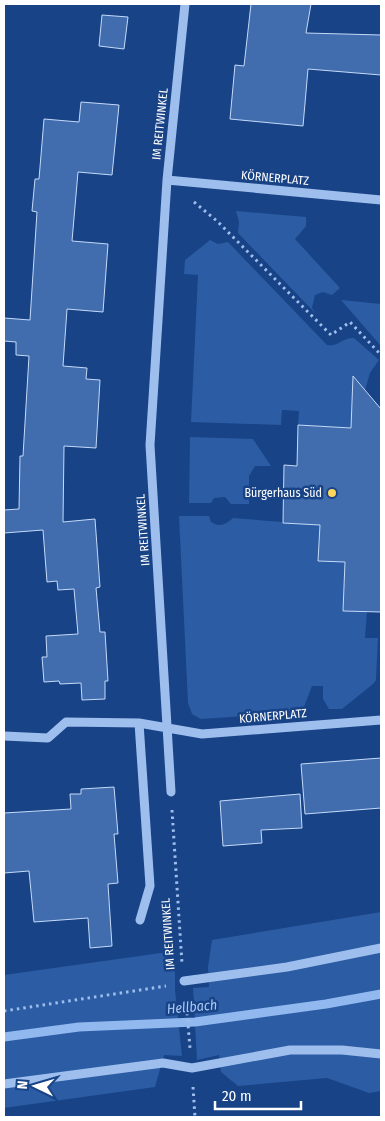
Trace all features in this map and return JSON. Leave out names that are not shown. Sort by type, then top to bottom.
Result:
[{"type":"street","name":"IM REITWINKEL","points":[[171,792],[150,445],[167,180],[184,4]]},
{"type":"street","name":"KÖRNERPLATZ","points":[[167,180],[381,200]]},
{"type":"street","name":"KÖRNERPLATZ","points":[[4,736],[48,738],[66,722],[139,723],[202,734],[381,720]]},
{"type":"street","points":[[139,723],[150,886],[140,920]]},
{"type":"street","points":[[184,985],[381,948]]},
{"type":"street","points":[[4,1084],[163,1064],[192,1068],[290,1050],[342,1050],[381,1054]]},
{"type":"path","points":[[167,180],[217,221],[331,335],[350,322],[381,355]]},
{"type":"path","name":"IM REITWINKEL","points":[[171,792],[190,1054]]},
{"type":"path","points":[[4,1011],[172,985],[184,985]]},
{"type":"shaded area","points":[[236,211],[306,217],[306,226],[295,239],[340,288],[332,295],[323,292],[315,295],[312,308],[316,314],[238,233],[239,222]]},
{"type":"shaded area","points":[[210,240],[218,244],[228,242],[327,345],[334,345],[354,338],[379,360],[370,373],[365,390],[354,377],[351,428],[298,425],[299,411],[282,410],[281,425],[191,422],[198,275],[184,274],[185,260]]},
{"type":"shaded area","points":[[341,300],[381,304],[381,346]]},
{"type":"shaded area","points":[[190,437],[253,439],[271,466],[255,466],[249,476],[249,504],[231,504],[225,497],[214,498],[211,503],[189,503]]},
{"type":"shaded area","points":[[179,516],[209,516],[211,522],[220,525],[233,518],[320,525],[318,561],[345,562],[343,611],[367,612],[365,638],[378,638],[376,680],[373,684],[342,709],[329,709],[323,699],[323,686],[312,686],[302,712],[201,719],[192,714],[188,703]]},
{"type":"shaded area","points":[[381,912],[381,1091],[369,1093],[327,1078],[238,1086],[221,1072],[219,1055],[197,1060],[193,988],[209,987],[208,967],[212,940]]},
{"type":"shaded area","points":[[175,951],[175,990],[182,1056],[164,1055],[155,1087],[4,1108],[4,975]]},
{"type":"building","points":[[251,4],[311,4],[306,33],[381,35],[381,75],[308,69],[303,126],[230,119],[235,65],[244,66]]},
{"type":"building","points":[[102,15],[128,17],[124,49],[99,46]]},
{"type":"building","points":[[81,102],[119,105],[112,175],[78,172],[72,241],[108,244],[103,312],[67,309],[63,366],[87,368],[86,379],[100,380],[96,448],[64,446],[63,522],[95,519],[100,587],[96,588],[100,632],[105,632],[108,681],[105,681],[105,699],[82,700],[81,683],[60,684],[59,681],[44,682],[42,657],[47,657],[46,636],[78,634],[74,589],[58,590],[57,581],[47,582],[43,530],[4,533],[4,510],[19,509],[20,456],[23,456],[29,356],[16,355],[16,342],[4,341],[4,318],[30,320],[37,212],[32,211],[35,179],[39,179],[44,119],[79,122]]},
{"type":"building","name":"Bürgerhaus Süd","points":[[353,376],[381,409],[381,612],[343,611],[345,562],[318,561],[320,525],[283,523],[284,465],[297,466],[298,425],[351,428]]},
{"type":"building","points":[[381,758],[381,808],[305,814],[301,764]]},
{"type":"building","points":[[114,787],[118,834],[114,834],[118,883],[108,884],[112,946],[90,948],[88,918],[34,922],[29,871],[4,873],[4,813],[71,809],[70,794],[81,794],[81,789]]},
{"type":"building","points":[[300,794],[302,828],[261,830],[262,843],[223,846],[220,801]]},
{"type":"waterway","name":"Hellbach","points":[[4,1037],[79,1027],[195,1022],[326,1004],[381,994]]},
{"type":"place","name":"Bürgerhaus Süd","points":[[332,493]]}]
